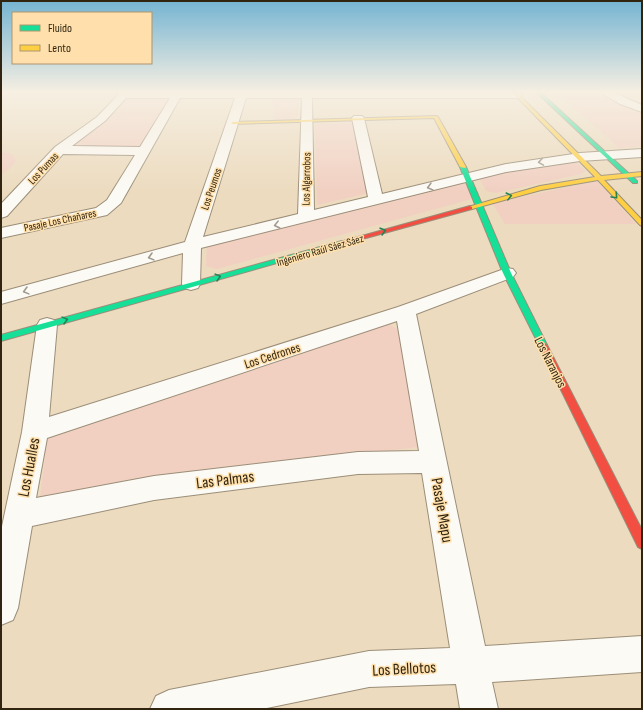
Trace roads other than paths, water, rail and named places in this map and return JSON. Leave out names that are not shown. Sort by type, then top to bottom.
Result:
[{"type":"street","name":"Los Pumas","points":[[1,213],[60,150],[78,134],[92,125]]},
{"type":"street","name":"Pasaje Los Chañares","points":[[1,233],[101,212],[113,203],[160,125]]},
{"type":"street","name":"Los Peumos","points":[[191,284],[192,245],[232,125]]},
{"type":"street","name":"Los Algarrobos","points":[[306,125],[306,218]]},
{"type":"street","points":[[360,125],[376,201]]},
{"type":"street","name":"Los Naranjos","points":[[440,125],[468,177],[507,274],[642,543]]},
{"type":"street","points":[[548,125],[580,156],[642,224]]},
{"type":"street","points":[[575,125],[642,188]]},
{"type":"street","points":[[60,150],[144,150]]},
{"type":"street","points":[[1,298],[192,245],[506,168],[580,156],[642,152]]},
{"type":"street","name":"Ingeniero Raúl Sáez Sáez","points":[[1,338],[540,188],[599,178],[642,174]]},
{"type":"street","name":"Los Cedrones","points":[[36,432],[405,311],[507,274]]},
{"type":"street","name":"Pasaje Mapu","points":[[405,311],[479,709]]},
{"type":"street","name":"Los Hualles","points":[[1,608],[36,432],[47,325]]},
{"type":"street","name":"Las Palmas","points":[[19,515],[154,488],[358,463],[434,462]]},
{"type":"street","name":"Los Bellotos","points":[[169,709],[369,669],[471,665],[642,654]]}]
